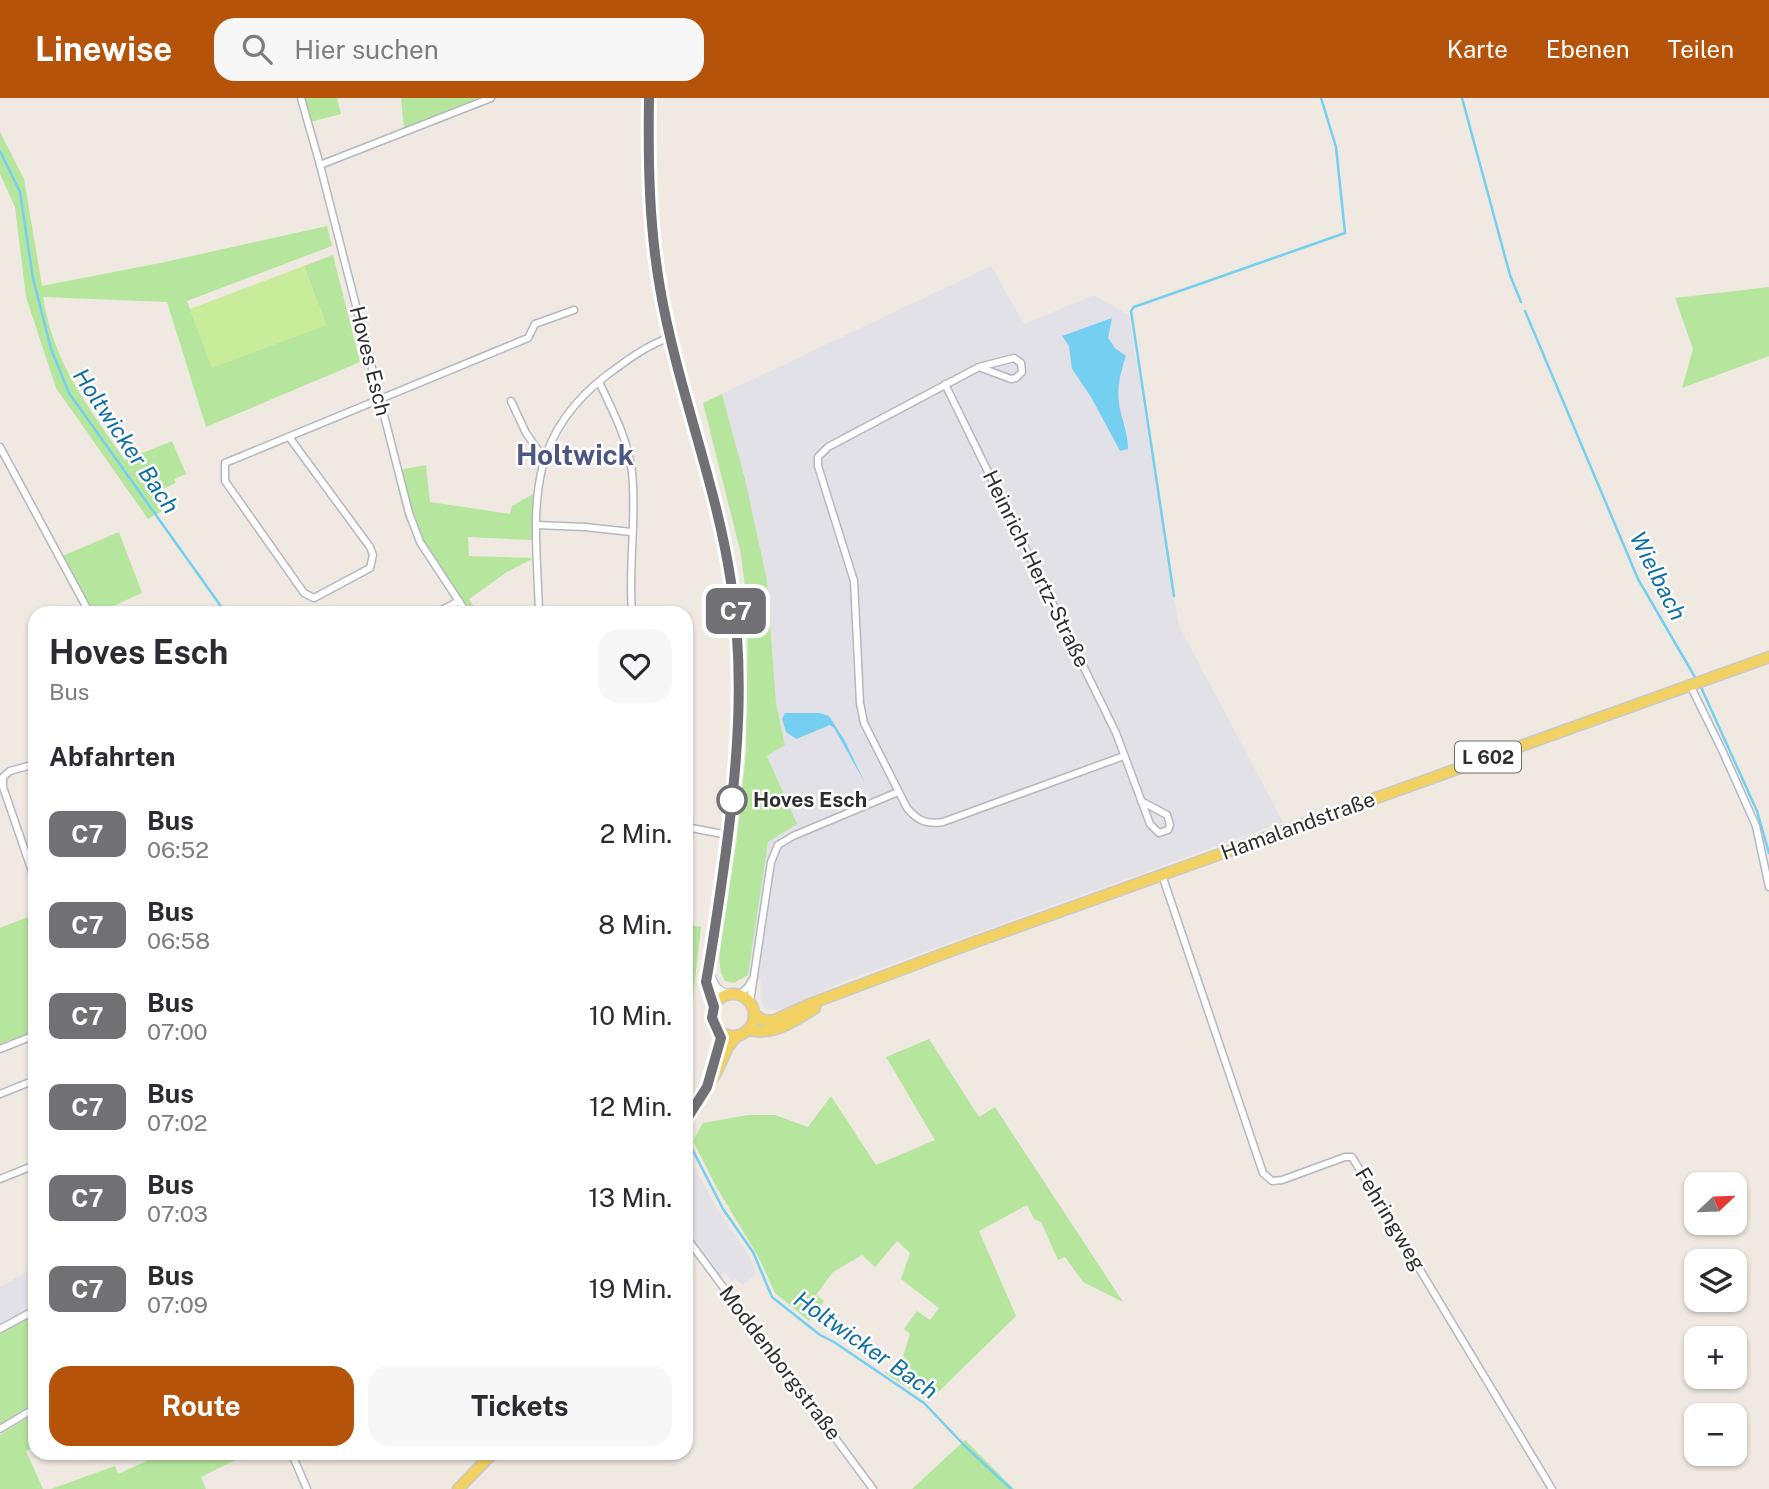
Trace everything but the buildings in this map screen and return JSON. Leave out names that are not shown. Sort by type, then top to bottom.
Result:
[{"type":"main road","points":[[649,98],[650,217],[660,290],[712,486],[736,612],[740,705],[728,835],[706,982],[714,1007]]},
{"type":"main road","name":"Hamalandstraße","points":[[754,1014],[765,1020],[775,1020],[810,1004],[964,946],[1769,657]]},
{"type":"main road","points":[[708,970],[716,989],[723,994],[734,994],[750,1002],[754,1014],[748,1030]]},
{"type":"main road","points":[[707,1087],[720,1044],[720,1032],[712,1018],[714,1007],[718,1001],[734,994]]},
{"type":"main road","name":"Hamalandstraße","points":[[748,1030],[774,1031],[813,1010],[828,998]]},
{"type":"main road","name":"L 602","points":[[737,1036],[748,1030]]},
{"type":"main road","points":[[720,1032],[737,1036]]},
{"type":"main road","points":[[693,1109],[737,1036]]},
{"type":"main road","points":[[466,1486],[487,1460]]},
{"type":"street","name":"Hoves Esch","points":[[301,98],[409,513],[420,542],[462,606]]},
{"type":"street","points":[[320,165],[491,98]]},
{"type":"street","points":[[289,437],[370,547],[373,555],[370,568],[320,596],[304,593],[225,481],[225,463],[528,338],[535,324],[574,310]]},
{"type":"street","points":[[539,606],[536,525],[538,482],[544,457],[556,431],[577,402],[599,382],[650,344],[671,337]]},
{"type":"street","points":[[979,367],[1011,379],[1022,372],[1021,363],[1014,358],[979,367],[820,454],[818,466],[854,581],[860,703],[864,723],[898,792],[914,816],[929,823],[943,822],[1124,755]]},
{"type":"street","points":[[599,382],[615,414],[626,445],[633,484],[632,606]]},
{"type":"street","name":"Heinrich-Hertz-Straße","points":[[945,384],[1116,733],[1142,801],[1154,830],[1159,833],[1168,830],[1170,825],[1167,815],[1142,801]]},
{"type":"street","points":[[511,401],[526,433],[544,457]]},
{"type":"street","points":[[0,447],[86,606]]},
{"type":"street","points":[[536,525],[631,532]]},
{"type":"street","points":[[449,606],[459,601]]},
{"type":"street","points":[[1695,683],[1756,826],[1769,887]]},
{"type":"street","points":[[28,766],[10,771],[3,777],[3,787],[28,860]]},
{"type":"street","points":[[750,1002],[771,862],[778,845],[793,836],[898,792]]},
{"type":"street","points":[[693,828],[728,835]]},
{"type":"street","name":"Fehringweg","points":[[1162,875],[1263,1173],[1272,1181],[1282,1180],[1345,1157],[1352,1157],[1552,1489]]},
{"type":"street","points":[[734,994],[748,987],[755,976]]},
{"type":"street","points":[[0,1049],[28,1038]]},
{"type":"street","points":[[0,1094],[28,1083]]},
{"type":"street","points":[[0,1179],[28,1168]]},
{"type":"street","name":"Moddenborgstraße","points":[[693,1246],[873,1489]]},
{"type":"street","points":[[0,1329],[28,1314]]},
{"type":"street","points":[[0,1429],[28,1412]]},
{"type":"street","points":[[294,1460],[307,1489]]},
{"type":"shaded area","points":[[991,266],[1024,324],[1094,295],[1129,315],[1179,626],[1283,822],[850,979],[781,1010],[769,1010],[761,1000],[761,980],[748,975],[760,888],[768,842],[796,824],[767,755],[785,744],[776,703],[767,580],[745,479],[722,394]]},
{"type":"shaded area","points":[[693,1164],[718,1211],[748,1254],[756,1274],[743,1285],[736,1279],[732,1281],[725,1273],[720,1277],[693,1240]]},
{"type":"shaded area","points":[[28,1271],[28,1309],[0,1325],[0,1287]]},
{"type":"green space","points":[[304,98],[337,98],[341,114],[310,122]]},
{"type":"green space","points":[[401,98],[481,98],[404,129]]},
{"type":"green space","points":[[0,132],[24,179],[42,286],[327,226],[332,246],[187,301],[212,367],[326,325],[304,266],[333,255],[360,362],[206,427],[167,302],[43,297],[55,342],[74,383],[125,460],[172,441],[186,474],[174,479],[176,483],[156,492],[167,508],[148,519],[56,388],[26,297],[15,207],[0,174]]},
{"type":"green space","points":[[304,266],[326,325],[212,368],[190,309]]},
{"type":"green space","points":[[1769,287],[1769,356],[1682,388],[1693,349],[1675,298]]},
{"type":"green space","points":[[722,394],[745,479],[767,580],[776,703],[785,745],[767,756],[797,824],[768,842],[748,975],[734,983],[725,981],[719,958],[746,753],[748,613],[741,554],[703,403]]},
{"type":"green space","points":[[426,465],[430,502],[510,514],[512,506],[533,494],[532,540],[468,537],[469,556],[534,558],[507,572],[469,599],[473,606],[457,606],[419,547],[405,516],[394,471]]},
{"type":"green space","points":[[119,532],[142,593],[113,606],[87,606],[60,557]]},
{"type":"green space","points":[[28,917],[28,1034],[0,1044],[0,928]]},
{"type":"green space","points":[[693,925],[701,927],[693,998]]},
{"type":"green space","points":[[929,1039],[979,1117],[995,1107],[1123,1302],[1083,1282],[1065,1257],[1058,1260],[1041,1222],[1034,1219],[1027,1205],[979,1231],[1016,1316],[929,1401],[885,1373],[903,1357],[910,1334],[904,1329],[917,1311],[930,1320],[939,1308],[901,1279],[910,1253],[897,1241],[875,1267],[862,1255],[833,1272],[816,1295],[824,1301],[809,1321],[775,1293],[758,1256],[717,1188],[693,1141],[703,1123],[748,1115],[775,1115],[808,1127],[831,1096],[876,1165],[935,1140],[886,1057]]},
{"type":"green space","points":[[28,1317],[28,1407],[0,1424],[0,1332]]},
{"type":"green space","points":[[28,1417],[26,1451],[43,1489],[0,1489],[0,1435]]},
{"type":"green space","points":[[965,1440],[1014,1489],[912,1489]]},
{"type":"green space","points":[[149,1460],[236,1460],[201,1477],[206,1489],[51,1489],[115,1466],[118,1474]]},
{"type":"water","points":[[1112,318],[1108,338],[1115,348],[1126,356],[1118,393],[1128,449],[1120,451],[1091,397],[1072,369],[1069,346],[1062,336]]},
{"type":"water","points":[[785,713],[820,713],[829,716],[845,741],[865,783],[834,728],[830,725],[796,739],[786,732],[782,719]]},
{"type":"waterway","points":[[1174,596],[1131,311],[1134,307],[1345,233],[1336,147],[1321,98]]},
{"type":"waterway","name":"Wielbach","points":[[1462,98],[1510,275],[1521,302]]},
{"type":"waterway","name":"Holtwicker Bach","points":[[0,151],[20,192],[33,278],[51,349],[69,393],[221,606]]},
{"type":"waterway","name":"Wielbach","points":[[1525,311],[1638,579],[1696,679]]},
{"type":"waterway","name":"Wielbach","points":[[1700,685],[1757,811],[1769,853]]},
{"type":"waterway","name":"Holtwicker Bach","points":[[693,1151],[723,1209],[753,1252],[772,1297],[820,1335],[924,1403],[1011,1489]]},
{"type":"bus line","name":"C7","points":[[649,98],[650,217],[660,290],[710,479],[727,556],[736,612],[739,657],[740,705],[733,800],[706,982],[714,1007],[712,1018],[721,1038],[707,1087],[693,1109]]},
{"type":"place","name":"Hoves Esch","points":[[732,800]]},
{"type":"district","name":"Holtwick","points":[[575,455]]}]
